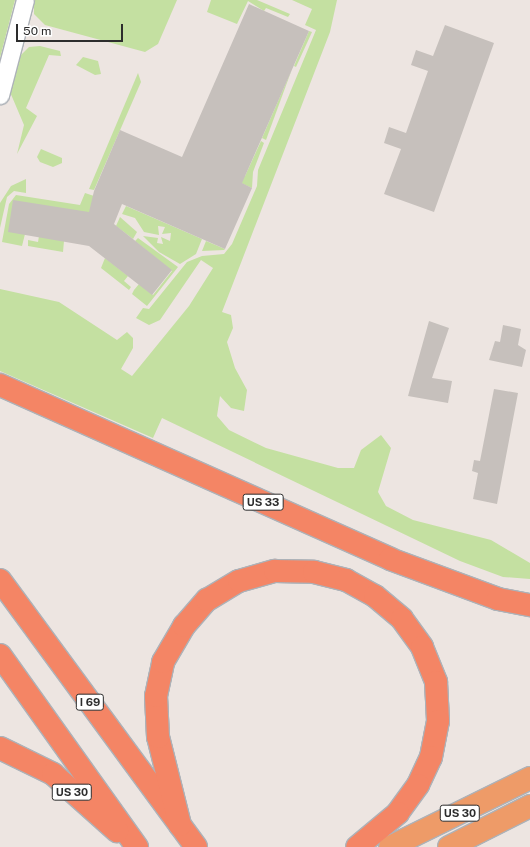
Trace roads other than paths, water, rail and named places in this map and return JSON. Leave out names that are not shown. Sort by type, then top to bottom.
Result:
[{"type":"highway","name":"US 33","points":[[0,385],[390,559],[498,598],[530,605]]},
{"type":"highway","points":[[180,825],[158,737],[156,696],[163,662],[184,626],[207,600],[239,581],[275,571],[314,572],[346,580],[375,596],[402,618],[422,647],[436,682],[438,722],[431,757],[418,785],[398,812],[357,847]]},
{"type":"highway","name":"I 69","points":[[0,580],[196,847]]},
{"type":"highway","points":[[0,655],[137,847]]},
{"type":"highway","name":"US 30","points":[[0,748],[53,774],[137,847]]},
{"type":"highway","name":"US 30","points":[[390,847],[530,778]]},
{"type":"highway","points":[[448,847],[530,806]]},
{"type":"street","points":[[0,95],[25,0]]}]
